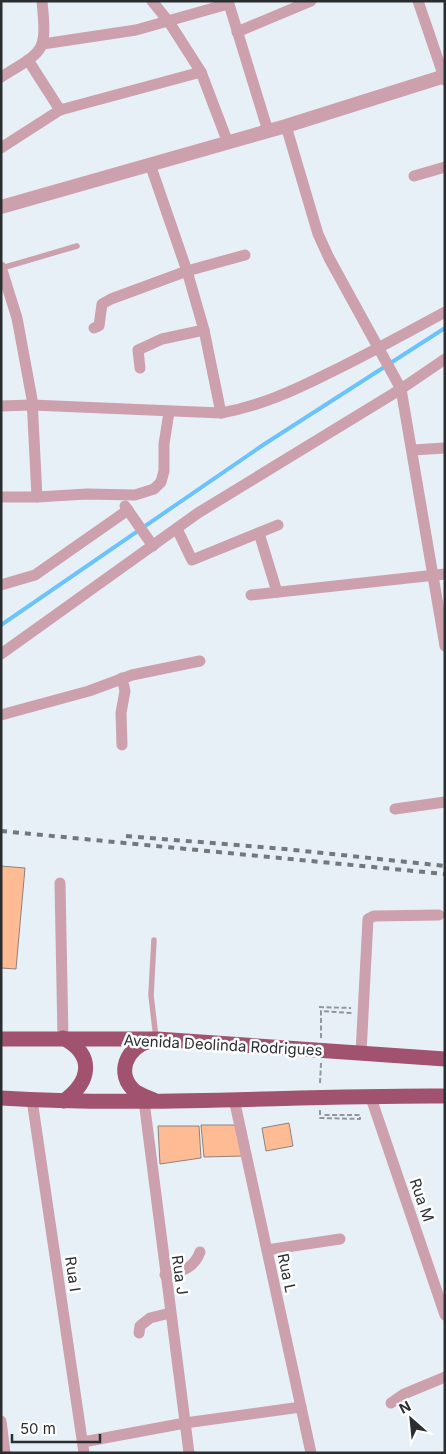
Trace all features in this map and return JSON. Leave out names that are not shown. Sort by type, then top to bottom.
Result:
[{"type":"highway","points":[[63,1038],[76,1045],[82,1053],[85,1064],[85,1077],[81,1087],[64,1101]]},
{"type":"highway","name":"Avenida Deolinda Rodrigues","points":[[1,1039],[157,1039],[445,1059]]},
{"type":"highway","points":[[150,1101],[136,1092],[127,1080],[125,1068],[127,1057],[132,1050],[144,1043],[157,1039]]},
{"type":"highway","points":[[1,1098],[64,1101],[150,1101],[370,1095],[445,1096]]},
{"type":"street","points":[[42,1],[44,44]]},
{"type":"street","points":[[152,1],[169,22],[201,72],[228,143]]},
{"type":"street","points":[[237,32],[311,1]]},
{"type":"street","points":[[1,207],[228,143],[444,78],[418,1]]},
{"type":"street","points":[[1,77],[28,60],[44,44],[136,30],[169,22],[228,2],[268,131]]},
{"type":"street","points":[[28,60],[60,110]]},
{"type":"street","points":[[1,148],[60,110],[201,72]]},
{"type":"street","points":[[286,126],[318,234],[401,389],[413,450],[445,646]]},
{"type":"street","points":[[150,164],[187,270],[204,330],[221,413]]},
{"type":"street","points":[[414,176],[445,167]]},
{"type":"street","points":[[94,328],[99,326],[102,304],[187,270],[245,255]]},
{"type":"street","points":[[1,267],[17,318],[32,405],[37,497]]},
{"type":"street","points":[[1,406],[32,405],[221,413],[264,404],[381,353],[445,312]]},
{"type":"street","points":[[140,368],[138,350],[162,339],[204,330]]},
{"type":"street","points":[[1,654],[150,542],[177,529],[214,503],[401,389],[445,358]]},
{"type":"street","points":[[1,497],[145,494],[161,482],[164,472],[164,444],[170,412]]},
{"type":"street","points":[[413,450],[445,448]]},
{"type":"street","points":[[119,496],[150,542]]},
{"type":"street","points":[[1,586],[35,575],[131,514]]},
{"type":"street","points":[[177,529],[192,560],[278,525]]},
{"type":"street","points":[[259,533],[277,592]]},
{"type":"street","points":[[251,595],[445,574]]},
{"type":"street","points":[[1,715],[89,692],[122,678],[200,661]]},
{"type":"street","points":[[122,678],[125,691],[121,714],[122,745]]},
{"type":"street","points":[[395,809],[445,802]]},
{"type":"street","points":[[60,883],[63,1038]]},
{"type":"street","points":[[361,1053],[366,923],[368,919],[374,916],[439,915]]},
{"type":"street","name":"Rua M","points":[[370,1095],[445,1315]]},
{"type":"street","name":"Rua L","points":[[234,1099],[311,1453]]},
{"type":"street","name":"Rua I","points":[[32,1100],[83,1447]]},
{"type":"street","name":"Rua J","points":[[150,1101],[165,1275],[190,1453]]},
{"type":"street","points":[[267,1250],[340,1239]]},
{"type":"street","points":[[165,1275],[189,1268],[198,1260],[200,1252]]},
{"type":"street","points":[[139,1333],[140,1326],[150,1318],[170,1313]]},
{"type":"street","points":[[391,1403],[404,1394],[445,1377]]},
{"type":"street","points":[[83,1447],[185,1423],[301,1406]]},
{"type":"street","points":[[1,1422],[5,1453]]},
{"type":"lane","points":[[1,267],[77,246]]},
{"type":"lane","points":[[154,940],[151,995],[157,1039]]},
{"type":"path","points":[[319,1007],[352,1008]]},
{"type":"path","points":[[321,1011],[360,1013]]},
{"type":"path","points":[[320,1118],[360,1119],[360,1115],[322,1115]]},
{"type":"building","points":[[1,866],[25,868],[16,969],[1,968]]},
{"type":"building","points":[[289,1123],[293,1146],[266,1151],[262,1128]]},
{"type":"building","points":[[201,1125],[237,1125],[244,1156],[204,1157]]},
{"type":"building","points":[[158,1126],[199,1126],[201,1158],[160,1164]]},
{"type":"waterway","points":[[1,625],[263,445],[445,328]]},
{"type":"railway","points":[[1,831],[445,874]]},
{"type":"railway","points":[[126,836],[285,849],[445,866]]}]
